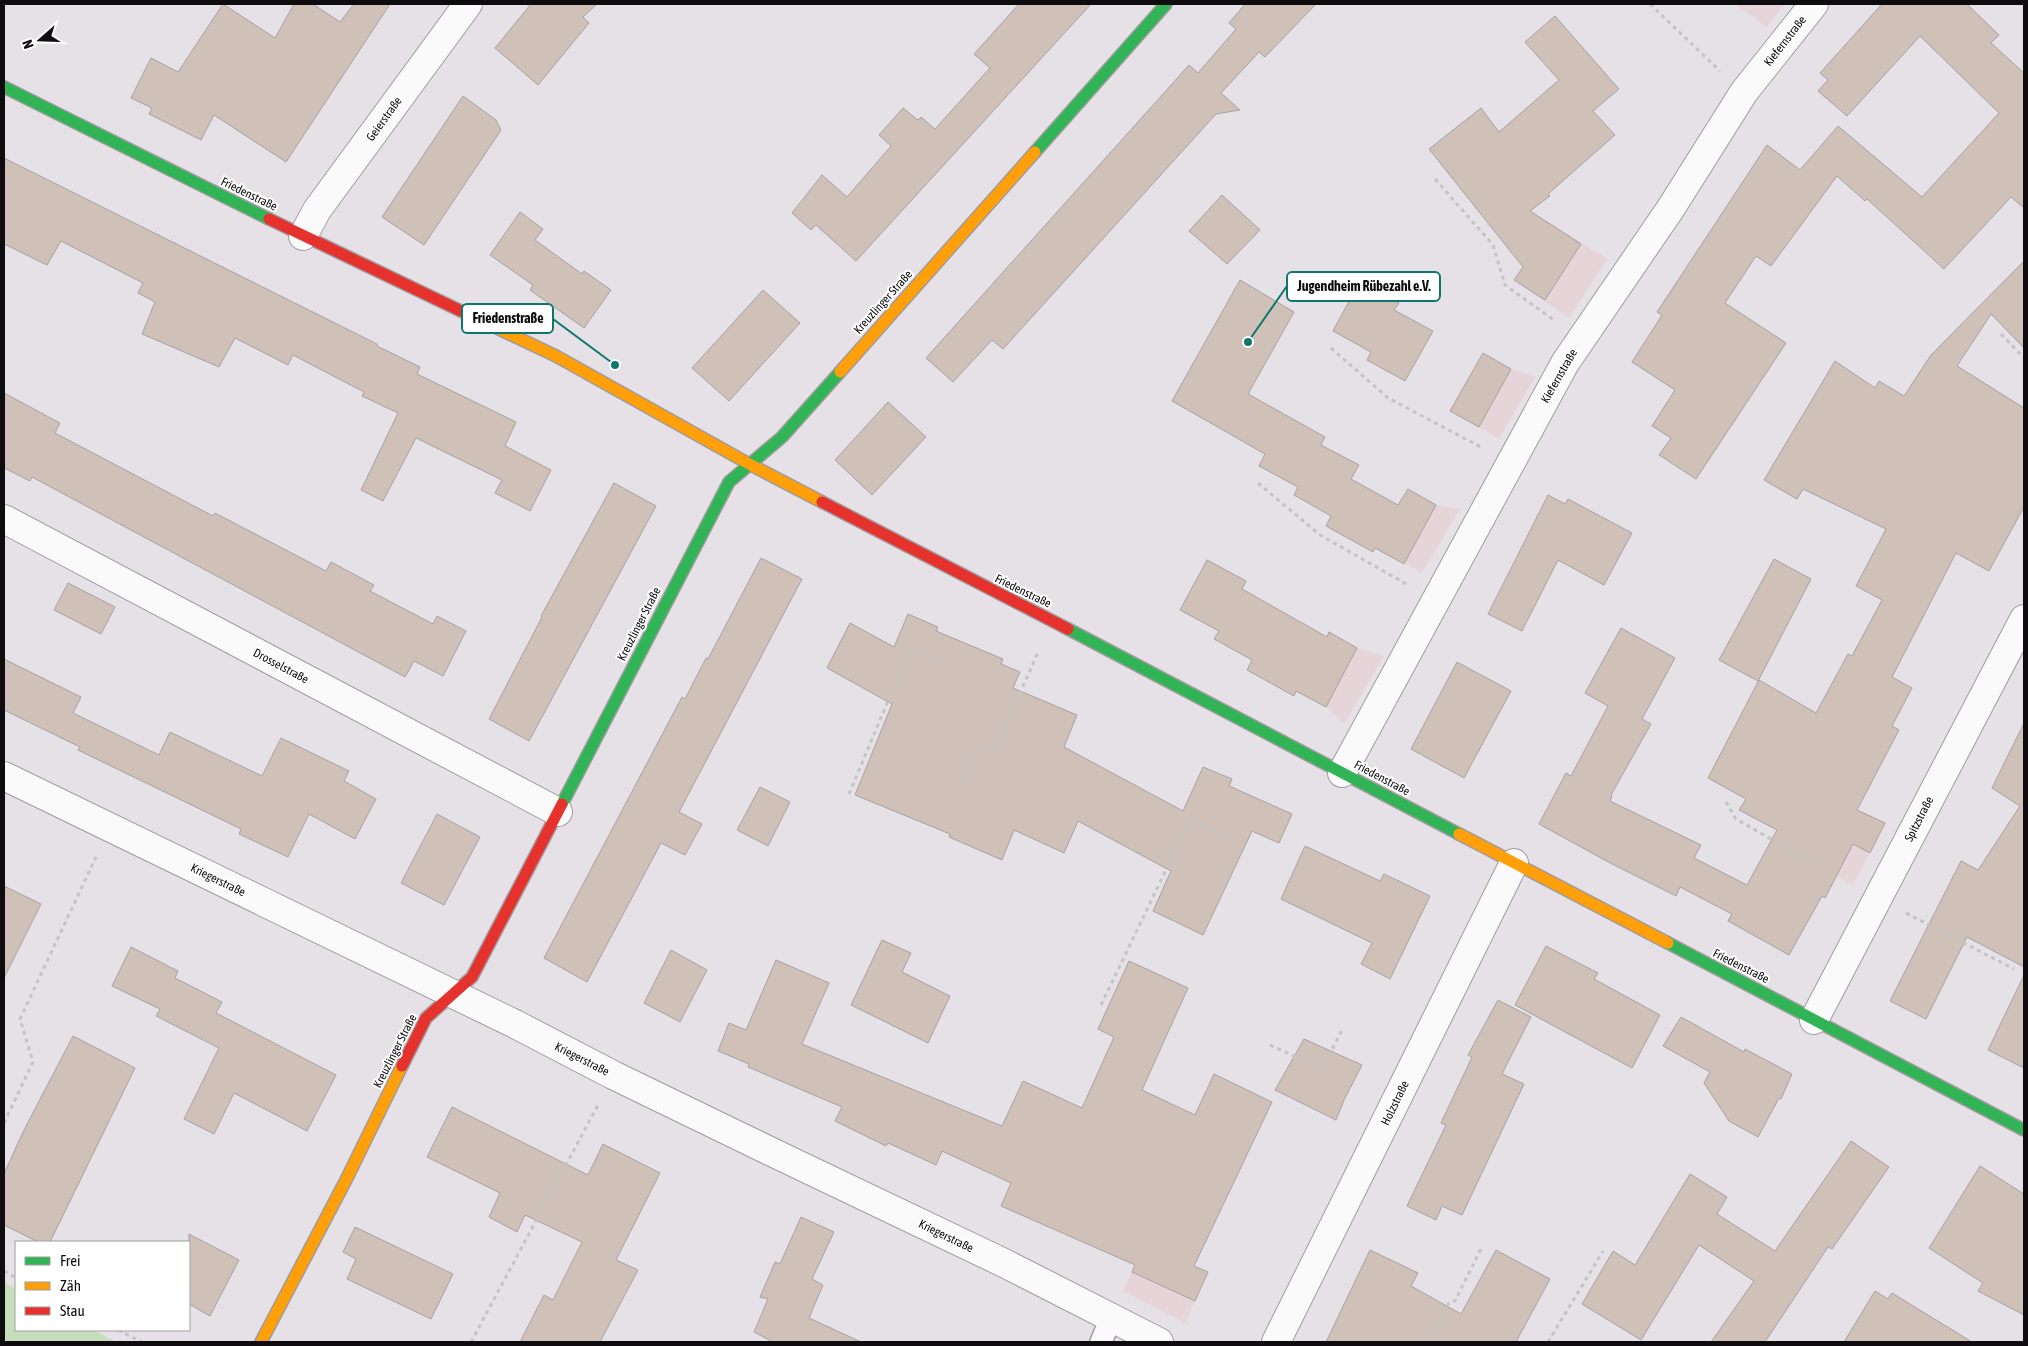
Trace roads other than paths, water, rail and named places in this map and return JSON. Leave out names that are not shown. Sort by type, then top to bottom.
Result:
[{"type":"street","name":"Geierstraße","points":[[303,236],[317,210],[468,4]]},
{"type":"street","name":"Kreuzlinger Straße","points":[[261,1342],[346,1180],[426,1018],[472,977],[728,482],[751,465],[782,437],[1166,4]]},
{"type":"street","name":"Kiefernstraße","points":[[1342,773],[1565,363],[1671,208],[1744,92],[1814,4]]},
{"type":"street","name":"Friedenstraße","points":[[4,87],[303,236],[556,356],[751,465],[923,556],[1052,621],[2024,1130]]},
{"type":"street","name":"Drosselstraße","points":[[4,519],[558,812]]},
{"type":"street","name":"Spitzstraße","points":[[1814,1020],[2024,619]]},
{"type":"street","name":"Kriegerstraße","points":[[4,776],[514,1024],[784,1159],[1004,1263],[1106,1330],[1159,1342]]},
{"type":"street","name":"Holzstraße","points":[[1276,1342],[1514,863]]},
{"type":"place","name":"Jugendheim Rübezahl e.V.","points":[[1248,342]]},
{"type":"place","name":"Friedenstraße","points":[[615,365]]}]
